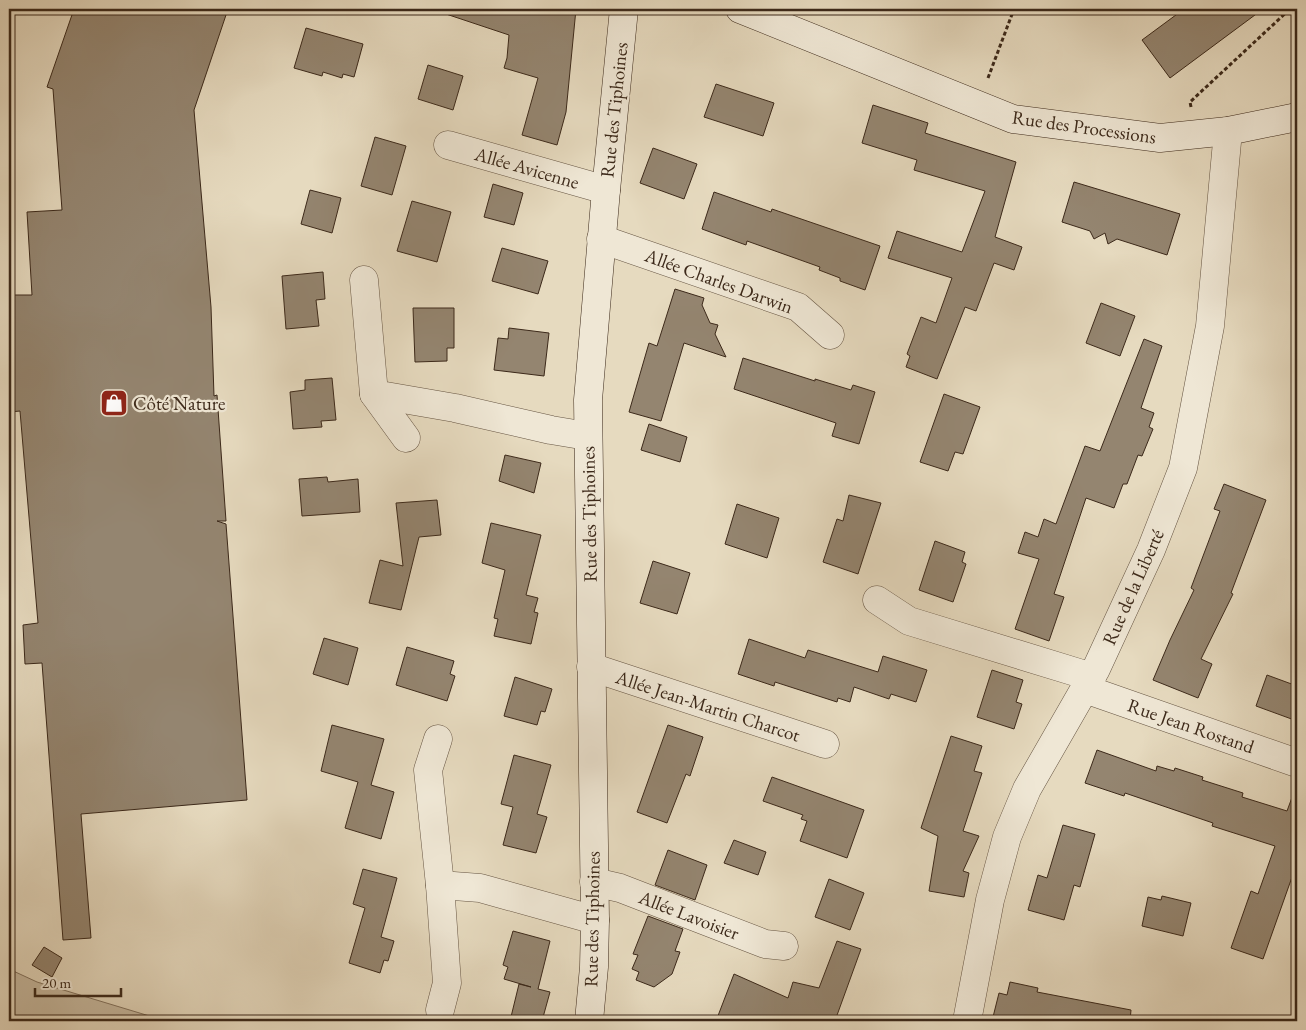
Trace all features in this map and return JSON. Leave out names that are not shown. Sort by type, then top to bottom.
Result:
[{"type":"street","name":"Rue des Tiphoines","points":[[589,1021],[594,967],[595,920],[588,400],[601,239],[624,9]]},
{"type":"street","name":"Rue des Processions","points":[[740,9],[1012,119],[1160,138],[1228,131],[1297,117]]},
{"type":"street","name":"Rue de la Liberté","points":[[967,1021],[990,900],[1007,837],[1027,789],[1089,683],[1154,542],[1183,468],[1210,326],[1228,131]]},
{"type":"street","name":"Allée Avicenne","points":[[448,145],[606,190]]},
{"type":"street","name":"Allée Charles Darwin","points":[[601,239],[798,307],[830,335]]},
{"type":"street","points":[[364,280],[374,394],[406,438]]},
{"type":"street","points":[[374,394],[455,408],[551,430],[587,436]]},
{"type":"street","name":"Rue Jean Rostand","points":[[878,600],[909,622],[1089,683],[1297,763]]},
{"type":"street","name":"Allée Jean-Martin Charcot","points":[[591,667],[825,744]]},
{"type":"street","points":[[438,739],[428,770],[448,983],[440,1010]]},
{"type":"street","name":"Allée Lavoisier","points":[[594,882],[620,888],[765,944],[784,946]]},
{"type":"street","points":[[440,885],[480,888],[595,920]]},
{"type":"path","points":[[978,105],[1014,9]]},
{"type":"path","points":[[1195,135],[1190,102],[1290,9]]},
{"type":"shaded area","points":[[9,969],[37,982],[166,1021],[9,1021]]},
{"type":"building","name":"Côté Nature","points":[[74,9],[228,9],[194,110],[211,307],[214,396],[217,395],[226,521],[217,521],[226,524],[247,800],[81,814],[91,938],[63,940],[42,663],[25,664],[23,625],[38,623],[20,411],[10,412],[9,295],[32,295],[27,212],[62,210],[53,89],[47,87]]},
{"type":"building","points":[[444,9],[576,9],[566,112],[557,145],[522,135],[538,78],[504,68],[509,35],[443,13]]},
{"type":"building","points":[[1184,9],[1263,9],[1170,78],[1142,40]]},
{"type":"building","points":[[306,28],[363,44],[354,77],[343,74],[342,78],[323,72],[322,76],[294,68]]},
{"type":"building","points":[[428,65],[463,76],[453,110],[418,99]]},
{"type":"building","points":[[716,84],[774,103],[763,136],[704,117]]},
{"type":"building","points":[[873,105],[928,123],[925,133],[1016,162],[995,237],[1022,247],[1014,270],[994,263],[976,311],[965,307],[937,379],[906,367],[910,356],[907,354],[921,317],[936,323],[952,278],[888,258],[897,231],[962,252],[985,191],[914,170],[917,160],[862,143]]},
{"type":"building","points":[[375,137],[406,146],[392,195],[361,186]]},
{"type":"building","points":[[653,148],[697,164],[684,199],[640,183]]},
{"type":"building","points":[[1074,182],[1180,214],[1167,255],[1117,239],[1108,244],[1105,233],[1094,239],[1090,231],[1062,222]]},
{"type":"building","points":[[493,184],[523,193],[514,225],[484,217]]},
{"type":"building","points":[[310,190],[341,198],[332,233],[301,224]]},
{"type":"building","points":[[714,192],[771,212],[772,209],[880,246],[865,290],[840,281],[840,278],[819,270],[820,267],[747,241],[746,245],[702,229]]},
{"type":"building","points":[[412,201],[451,212],[437,262],[397,251]]},
{"type":"building","points":[[502,248],[548,261],[538,294],[492,281]]},
{"type":"building","points":[[323,272],[325,299],[316,300],[319,326],[286,329],[282,276]]},
{"type":"building","points":[[675,289],[704,298],[702,305],[710,323],[718,325],[715,334],[726,357],[684,343],[661,421],[629,412],[649,343],[657,346]]},
{"type":"building","points":[[1101,303],[1135,316],[1120,356],[1086,343]]},
{"type":"building","points":[[413,308],[454,308],[454,348],[447,348],[447,361],[415,362]]},
{"type":"building","points":[[509,328],[549,333],[544,376],[494,370],[498,338],[508,339]]},
{"type":"building","points":[[1144,339],[1162,346],[1141,408],[1154,413],[1149,427],[1153,429],[1142,456],[1138,455],[1127,484],[1123,484],[1114,508],[1086,498],[1054,594],[1064,597],[1049,641],[1015,629],[1039,559],[1018,553],[1025,532],[1038,537],[1044,519],[1056,524],[1085,446],[1100,451]]},
{"type":"building","points":[[743,358],[815,381],[815,379],[851,390],[853,385],[875,392],[859,444],[832,436],[836,423],[734,389]]},
{"type":"building","points":[[332,378],[336,420],[321,421],[322,427],[293,429],[290,392],[305,390],[305,380]]},
{"type":"building","points":[[944,394],[980,407],[963,454],[955,452],[948,471],[920,462]]},
{"type":"building","points":[[649,424],[687,437],[680,462],[641,450]]},
{"type":"building","points":[[505,455],[541,463],[534,493],[499,481]]},
{"type":"building","points":[[327,477],[328,482],[358,479],[360,512],[302,516],[299,479]]},
{"type":"building","points":[[1224,484],[1266,500],[1231,593],[1233,594],[1201,659],[1212,664],[1198,698],[1153,680],[1194,590],[1191,588],[1220,511],[1214,509]]},
{"type":"building","points":[[849,495],[881,503],[858,574],[823,562],[837,519],[843,521]]},
{"type":"building","points":[[437,500],[441,535],[419,537],[401,610],[369,603],[380,560],[403,566],[396,503]]},
{"type":"building","points":[[737,504],[779,518],[767,558],[725,544]]},
{"type":"building","points":[[491,523],[541,535],[526,595],[538,598],[534,612],[538,613],[531,644],[494,636],[498,619],[494,618],[505,570],[482,563]]},
{"type":"building","points":[[935,541],[965,552],[962,562],[966,564],[953,602],[919,590]]},
{"type":"building","points":[[653,561],[690,573],[677,614],[640,603]]},
{"type":"building","points":[[324,638],[358,648],[348,685],[313,674]]},
{"type":"building","points":[[749,639],[805,658],[808,650],[878,672],[883,656],[927,670],[916,702],[891,694],[889,699],[854,687],[850,702],[838,698],[837,702],[775,682],[774,686],[738,674]]},
{"type":"building","points":[[407,647],[454,661],[450,674],[455,676],[447,701],[396,685]]},
{"type":"building","points":[[992,670],[1023,680],[1016,702],[1022,704],[1014,729],[977,717]]},
{"type":"building","points":[[1267,675],[1297,686],[1297,721],[1256,706]]},
{"type":"building","points":[[515,677],[552,689],[545,712],[541,711],[537,725],[504,716]]},
{"type":"building","points":[[332,725],[384,739],[371,785],[394,792],[381,839],[345,828],[358,782],[321,771]]},
{"type":"building","points":[[668,725],[703,737],[690,776],[686,774],[667,823],[637,812]]},
{"type":"building","points":[[951,736],[982,746],[974,771],[982,773],[963,831],[979,836],[963,871],[969,873],[964,897],[929,891],[938,836],[921,828]]},
{"type":"building","points":[[1097,750],[1156,771],[1157,766],[1174,771],[1175,768],[1203,777],[1202,780],[1243,793],[1242,797],[1287,811],[1294,792],[1297,792],[1297,863],[1263,959],[1231,948],[1251,891],[1258,894],[1275,846],[1212,826],[1213,823],[1125,793],[1124,796],[1085,783]]},
{"type":"building","points":[[514,755],[551,765],[537,814],[547,817],[536,853],[503,845],[513,807],[501,804]]},
{"type":"building","points":[[772,777],[864,810],[847,858],[800,841],[807,821],[801,819],[803,815],[763,801]]},
{"type":"building","points":[[1063,825],[1095,834],[1080,887],[1074,885],[1064,920],[1028,910],[1038,875],[1047,878]]},
{"type":"building","points":[[734,840],[766,852],[758,875],[724,863]]},
{"type":"building","points":[[668,850],[707,865],[695,900],[655,885]]},
{"type":"building","points":[[363,869],[397,878],[381,937],[394,941],[388,961],[384,960],[380,973],[349,963],[365,908],[353,904]]},
{"type":"building","points":[[829,879],[864,893],[850,930],[815,917]]},
{"type":"building","points":[[1162,896],[1191,903],[1183,936],[1142,926],[1148,897],[1161,900]]},
{"type":"building","points":[[648,916],[683,929],[675,951],[680,952],[672,974],[654,987],[636,980],[639,972],[632,969],[638,955],[633,954]]},
{"type":"building","points":[[513,931],[550,941],[538,989],[550,992],[542,1021],[510,1021],[519,984],[531,987],[504,979],[508,967],[503,965]]},
{"type":"building","points":[[837,941],[861,949],[836,1018],[843,1021],[716,1021],[734,974],[788,998],[793,982],[819,988]]},
{"type":"building","points":[[44,947],[62,958],[52,977],[32,965]]},
{"type":"building","points":[[1010,982],[1038,988],[1037,992],[1131,1010],[1130,1021],[992,1021],[999,993],[1007,995]]},
{"type":"place","name":"Côté Nature","points":[[114,403]]}]
